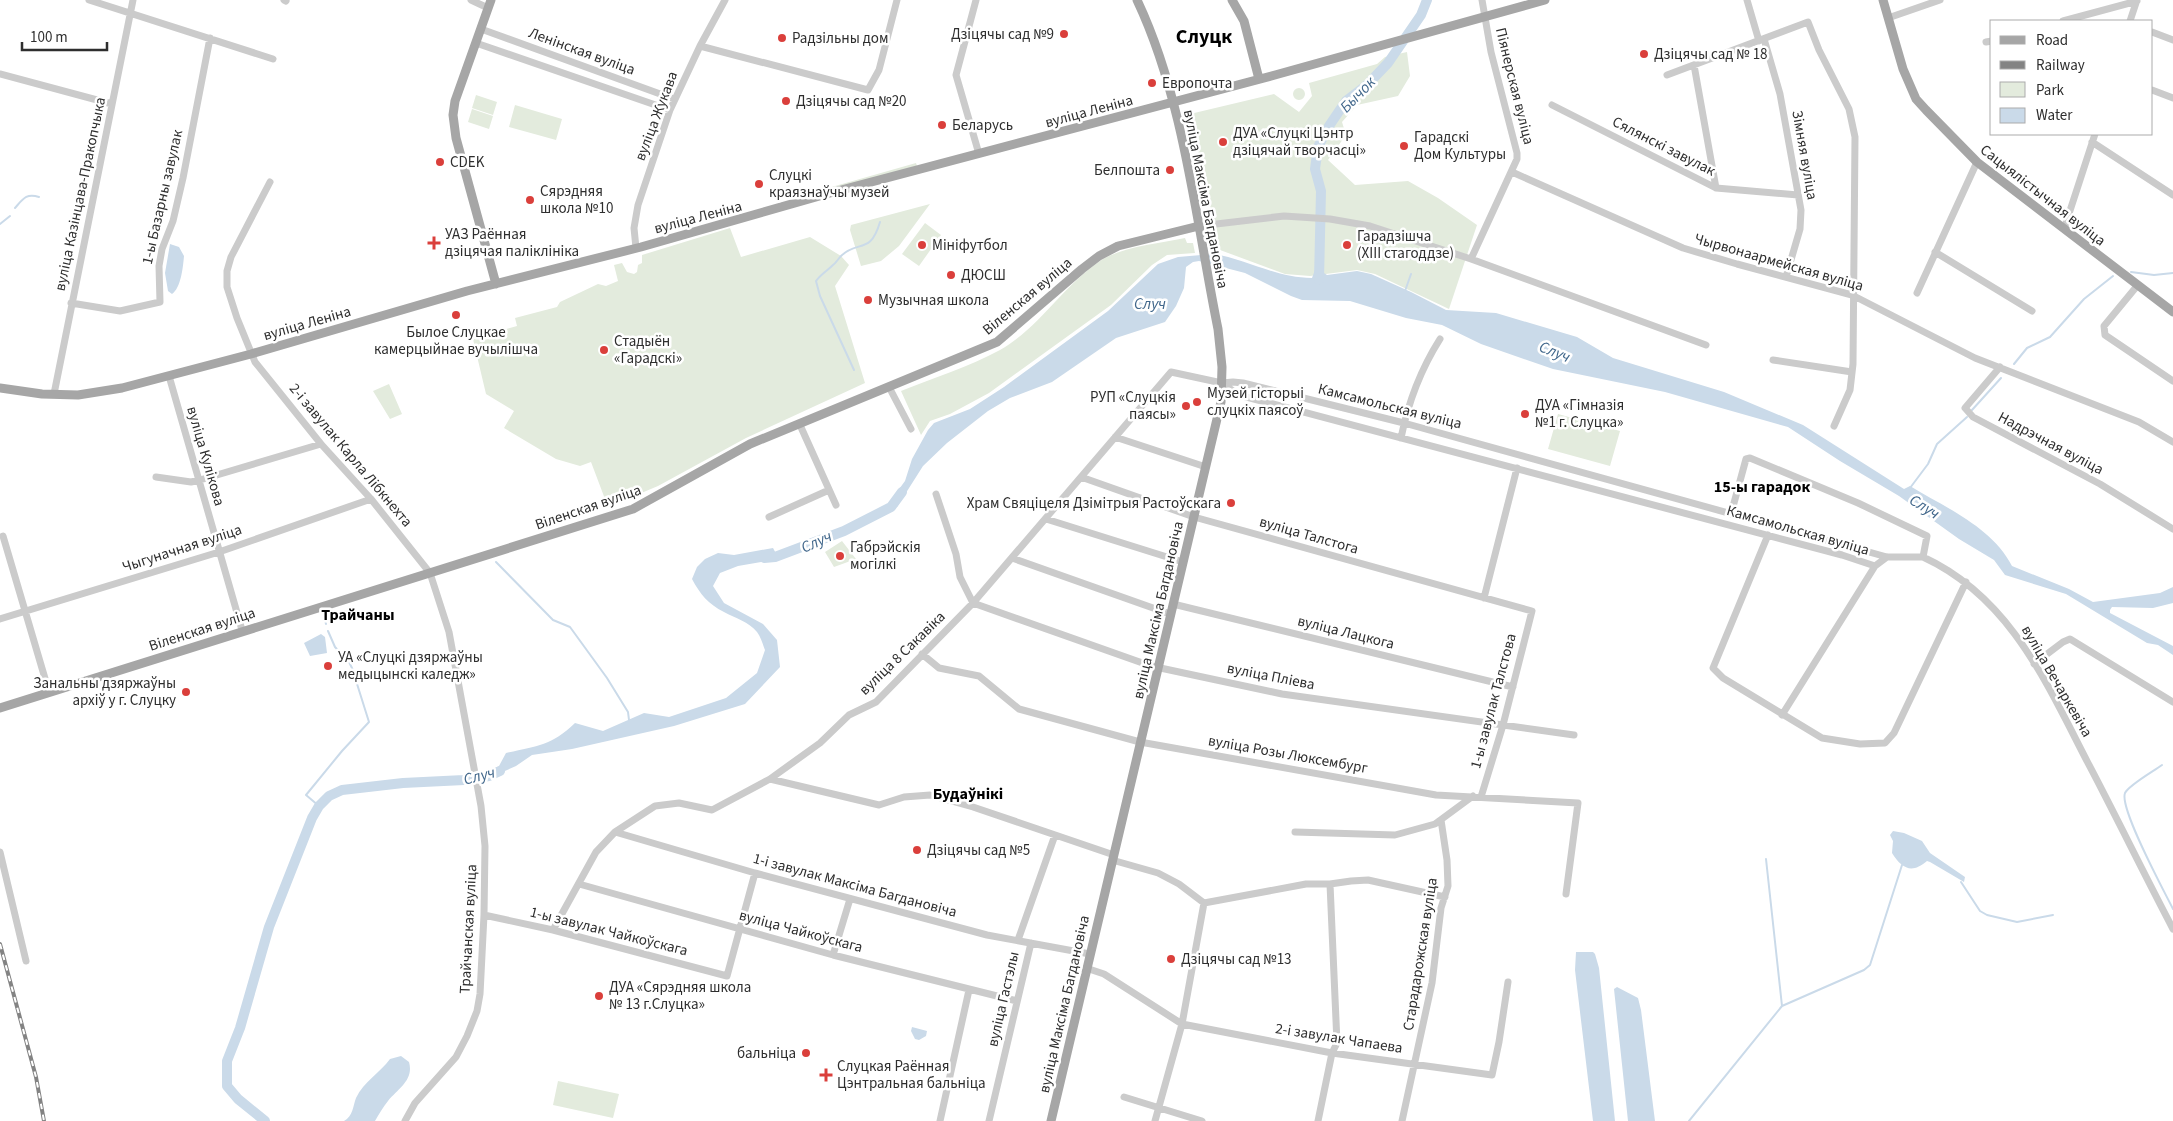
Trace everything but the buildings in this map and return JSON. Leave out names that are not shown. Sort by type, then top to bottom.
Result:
[{"type":"main road","name":"вуліца Максіма Багдановіча","points":[[1051,1121],[1221,402],[1220,348],[1173,102],[1154,38],[1137,0]]},
{"type":"main road","points":[[1232,0],[1244,21],[1259,79]]},
{"type":"main road","name":"вуліца Леніна","points":[[0,388],[54,394],[99,393],[169,376],[496,284],[636,248],[1545,0]]},
{"type":"main road","name":"Сацыялістычная вуліца","points":[[1883,0],[1903,69],[1916,99],[1977,162],[2173,312]]},
{"type":"main road","points":[[489,4],[455,101],[453,115],[456,138],[496,284]]},
{"type":"main road","name":"Віленская вуліца","points":[[0,708],[242,630],[633,509],[750,444],[800,425],[997,342],[1099,256],[1127,243],[1198,226]]},
{"type":"street","points":[[89,0],[273,59]]},
{"type":"street","name":"вуліца Казінцава-Пракопчыка","points":[[54,394],[133,0]]},
{"type":"street","points":[[471,0],[489,4]]},
{"type":"street","name":"вуліца Жукава","points":[[636,248],[634,228],[638,205],[670,110],[700,46],[725,0]]},
{"type":"street","points":[[700,46],[868,90],[879,70],[897,0]]},
{"type":"street","points":[[976,0],[956,76],[979,154]]},
{"type":"street","name":"Піянерская вуліца","points":[[1472,259],[1512,172],[1517,153],[1491,52],[1482,0]]},
{"type":"street","name":"Зімняя вуліца","points":[[1747,0],[1780,94],[1801,210],[1800,228],[1786,277]]},
{"type":"street","points":[[1888,18],[1940,0]]},
{"type":"street","points":[[2067,20],[2137,0]]},
{"type":"street","points":[[2130,20],[2137,0]]},
{"type":"street","points":[[1667,75],[1808,22],[1819,50],[1849,109],[1853,123],[1856,185],[1852,295],[1852,372],[1848,396],[1834,426]]},
{"type":"street","name":"Ленінская вуліца","points":[[481,29],[674,99]]},
{"type":"street","points":[[2153,32],[2173,40]]},
{"type":"street","name":"1-ы Базарны завулак","points":[[71,303],[120,311],[160,302],[159,266],[162,248],[173,221],[183,178],[210,38]]},
{"type":"street","name":"Ленінская вуліца","points":[[476,42],[670,110]]},
{"type":"street","points":[[1694,65],[1716,188]]},
{"type":"street","points":[[0,74],[112,104]]},
{"type":"street","points":[[2153,90],[2173,98]]},
{"type":"street","name":"Сялянскі завулак","points":[[1552,105],[1716,188],[1798,195]]},
{"type":"street","points":[[2064,229],[2095,135]]},
{"type":"street","points":[[2092,142],[2173,195]]},
{"type":"street","points":[[1917,293],[1977,162]]},
{"type":"street","name":"Чырвонаармейская вуліца","points":[[1512,172],[1683,248],[1852,295],[1975,358],[2139,422],[2173,442]]},
{"type":"street","name":"2-і завулак Карла Лібкнехта","points":[[270,182],[231,257],[227,271],[227,287],[236,318],[255,362],[321,444],[371,499],[430,573]]},
{"type":"street","points":[[1198,226],[1263,217],[1306,216],[1370,226],[1472,259],[1706,345]]},
{"type":"street","points":[[1935,252],[2032,311]]},
{"type":"street","points":[[2137,286],[2104,326],[2105,335],[2173,382]]},
{"type":"street","points":[[1401,438],[1404,423],[1426,362],[1440,339]]},
{"type":"street","points":[[1773,360],[1852,372]]},
{"type":"street","name":"Надрэчная вуліца","points":[[2000,367],[1965,408],[1974,417],[2100,484],[2173,529]]},
{"type":"street","name":"вуліца 8 Сакавіка","points":[[553,930],[596,852],[605,840],[615,832],[655,806],[679,803],[712,810],[770,779],[820,742],[850,716],[876,702],[973,603],[1171,372],[1222,383]]},
{"type":"street","name":"вуліца Кулікова","points":[[169,376],[242,630]]},
{"type":"street","name":"Камсамольская вуліца","points":[[1222,383],[1243,383],[1404,423],[1888,557]]},
{"type":"street","name":"Камсамольская вуліца","points":[[1222,383],[1239,396],[1768,535],[1875,566]]},
{"type":"street","points":[[889,387],[911,428]]},
{"type":"street","points":[[800,425],[836,505]]},
{"type":"street","points":[[1116,437],[1206,467]]},
{"type":"street","points":[[156,477],[191,482],[321,444]]},
{"type":"street","points":[[1731,514],[1746,459],[1750,458],[1858,503],[1927,536],[1922,557],[1905,555],[1888,557],[1875,566],[1782,715]]},
{"type":"street","points":[[1484,598],[1517,468]]},
{"type":"street","name":"вуліца Талстога","points":[[1081,477],[1194,517],[1532,611]]},
{"type":"street","points":[[769,517],[829,490]]},
{"type":"street","points":[[936,494],[956,554],[960,577],[973,603]]},
{"type":"street","name":"Чыгуначная вуліца","points":[[0,619],[219,552],[371,499]]},
{"type":"street","points":[[1046,519],[1183,562]]},
{"type":"street","points":[[1768,535],[1713,668],[1723,678],[1822,738],[1860,744],[1884,743],[1894,734],[1966,582]]},
{"type":"street","points":[[3,536],[49,692]]},
{"type":"street","name":"вуліца Вечаркевіча","points":[[1922,557],[1944,566],[1966,582],[1982,595],[2008,625],[2034,664],[2110,805],[2173,929]]},
{"type":"street","points":[[1012,558],[1170,614]]},
{"type":"street","name":"Трайчанская вуліца","points":[[404,1121],[415,1103],[456,1057],[472,1026],[480,994],[484,915],[485,846],[481,806],[449,632],[430,573]]},
{"type":"street","name":"вуліца Пліева","points":[[973,603],[1151,666],[1282,694],[1574,735]]},
{"type":"street","name":"вуліца Лацкога","points":[[1173,604],[1513,687]]},
{"type":"street","name":"1-ы завулак Талстова","points":[[1477,797],[1503,725],[1532,611]]},
{"type":"street","points":[[2034,664],[2063,642],[2070,639],[2173,702]]},
{"type":"street","name":"вуліца Розы Люксембург","points":[[922,654],[939,668],[980,676],[1019,709],[1140,742],[1436,795],[1578,803],[1566,894]]},
{"type":"street","points":[[770,779],[879,805],[904,797],[930,795],[1055,834],[1113,858],[1158,873],[1179,884],[1204,903],[1306,884],[1330,884],[1368,880],[1445,897]]},
{"type":"street","points":[[1295,832],[1395,835],[1435,824],[1477,797]]},
{"type":"street","name":"Старадарожская вуліца","points":[[1402,1121],[1416,1064],[1432,983],[1441,908],[1448,886],[1447,860],[1441,820]]},
{"type":"street","name":"1-і завулак Максіма Багдановіча","points":[[615,832],[755,873],[987,935],[1090,954]]},
{"type":"street","name":"вуліца Гастэлы","points":[[1018,940],[1055,834]]},
{"type":"street","points":[[0,852],[26,961]]},
{"type":"street","points":[[740,929],[755,873]]},
{"type":"street","name":"вуліца Чайкоўскага","points":[[579,884],[833,955],[1017,1001]]},
{"type":"street","points":[[1318,1121],[1332,1053],[1337,1043],[1330,884]]},
{"type":"street","points":[[833,955],[850,899]]},
{"type":"street","points":[[1155,1121],[1182,1024],[1204,903]]},
{"type":"street","name":"1-ы завулак Чайкоўскага","points":[[484,915],[553,930],[727,976],[740,929]]},
{"type":"street","name":"вуліца Гастэлы","points":[[989,1121],[1031,943]]},
{"type":"street","name":"2-і завулак Чапаева","points":[[1086,968],[1104,974],[1182,1024],[1332,1053],[1492,1075],[1508,982]]},
{"type":"street","points":[[940,1121],[969,990]]},
{"type":"street","points":[[1124,1097],[1202,1121]]},
{"type":"green space","points":[[1407,52],[1410,76],[1398,96],[1357,105],[1342,122],[1346,135],[1328,160],[1355,185],[1408,181],[1438,198],[1477,225],[1449,309],[1375,274],[1357,270],[1310,276],[1285,274],[1220,250],[1190,114],[1274,94],[1299,112],[1312,96],[1309,83],[1377,64],[1385,57]]},
{"type":"green space","points":[[1299,88],[1305,94],[1299,100],[1293,94]]},
{"type":"green space","points":[[476,95],[497,102],[493,115],[472,108]]},
{"type":"green space","points":[[515,105],[562,119],[556,140],[509,127]]},
{"type":"green space","points":[[472,109],[493,116],[489,129],[468,122]]},
{"type":"green space","points":[[916,163],[917,166],[801,198],[800,196]]},
{"type":"green space","points":[[930,204],[899,246],[881,261],[861,266],[850,230],[851,225]]},
{"type":"green space","name":"Мініфутбол","points":[[925,223],[941,235],[919,266],[902,254]]},
{"type":"green space","points":[[730,228],[741,257],[810,237],[841,256],[849,265],[835,286],[865,383],[746,438],[658,486],[608,507],[591,462],[580,466],[556,459],[504,428],[514,411],[486,394],[472,335],[490,329],[491,333],[517,326],[515,318],[557,307],[560,302],[598,284],[606,286],[618,281],[614,265],[622,263],[627,272],[634,274],[637,272],[638,265],[642,263],[642,255]]},
{"type":"green space","points":[[1185,238],[1187,243],[1193,243],[1195,253],[1167,255],[1152,265],[1111,305],[989,393],[950,414],[930,421],[921,435],[901,391],[988,356],[1014,341],[1039,319],[1074,282],[1109,256],[1141,246]]},
{"type":"green space","points":[[389,384],[402,414],[390,419],[373,391]]},
{"type":"green space","points":[[1558,414],[1620,431],[1610,466],[1548,449]]},
{"type":"green space","name":"Габрэйскія могілкі","points":[[842,541],[856,559],[834,567],[825,552]]},
{"type":"green space","points":[[558,1081],[619,1094],[613,1118],[553,1105]]},
{"type":"water","points":[[170,244],[179,247],[184,256],[178,287],[172,294],[168,291],[165,273]]},
{"type":"water","name":"Случ","points":[[1213,254],[1226,256],[1274,272],[1299,277],[1312,278],[1316,267],[1323,268],[1324,273],[1327,275],[1357,271],[1371,274],[1446,310],[1496,313],[1577,337],[1613,358],[1724,392],[1803,425],[1904,489],[1910,486],[1967,520],[1993,540],[2012,566],[2069,589],[2093,602],[2160,593],[2173,587],[2173,603],[2153,608],[2112,607],[2110,613],[2173,646],[2173,655],[2158,645],[2147,643],[2066,594],[2005,575],[1994,560],[1959,539],[1899,496],[1788,427],[1665,392],[1553,369],[1481,344],[1442,325],[1406,318],[1350,301],[1302,300],[1245,273],[1199,261],[1193,262],[1186,267],[1184,288],[1176,306],[1165,322],[1116,338],[1052,382],[1010,398],[988,411],[947,443],[923,466],[897,507],[891,500],[905,481],[912,459],[934,423],[970,409],[1004,387],[1108,311],[1158,264],[1178,257]]},
{"type":"water","points":[[773,548],[779,559],[738,566],[720,573],[713,586],[724,603],[763,624],[777,640],[780,667],[745,704],[674,726],[572,749],[532,755],[516,766],[489,778],[487,772],[499,766],[506,753],[551,741],[575,723],[603,731],[644,713],[669,717],[726,698],[757,673],[765,650],[758,634],[746,623],[718,609],[709,602],[701,594],[692,579],[697,567],[705,559],[718,553],[734,555]]},
{"type":"water","points":[[321,634],[325,637],[327,653],[310,656],[304,643]]},
{"type":"water","points":[[1893,831],[1904,833],[1922,841],[1930,853],[1965,877],[1964,882],[1927,861],[1917,867],[1908,868],[1904,866],[1892,853],[1893,841],[1890,835]]},
{"type":"water","points":[[1576,952],[1593,952],[1599,968],[1615,1121],[1593,1121],[1575,970]]},
{"type":"water","points":[[1617,987],[1638,998],[1655,1121],[1628,1121],[1614,989]]},
{"type":"water","points":[[912,1027],[927,1031],[926,1036],[919,1040],[915,1039],[911,1031]]},
{"type":"water","points":[[401,1056],[409,1062],[410,1068],[407,1079],[386,1103],[375,1121],[344,1121],[351,1114],[356,1098],[363,1087],[390,1059]]},
{"type":"waterway","name":"Бычок","points":[[1319,280],[1321,191],[1315,169],[1318,147],[1329,126],[1346,101],[1367,85],[1388,63],[1421,15],[1427,0]]},
{"type":"waterway","points":[[15,208],[28,196],[39,197]]},
{"type":"waterway","points":[[0,224],[10,216]]},
{"type":"waterway","points":[[854,370],[820,296],[816,281],[847,251],[868,243],[876,233],[880,222]]},
{"type":"waterway","points":[[2131,272],[2154,275],[2173,273]]},
{"type":"waterway","points":[[1405,291],[1411,274]]},
{"type":"waterway","points":[[2014,364],[2027,348],[2050,337],[2084,299],[2113,276]]},
{"type":"waterway","points":[[1972,410],[2001,378]]},
{"type":"waterway","points":[[1910,488],[1928,464],[1937,444],[1967,417]]},
{"type":"waterway","name":"Случ","points":[[764,558],[775,557],[844,531],[891,507],[902,492]]},
{"type":"waterway","points":[[496,562],[553,620],[570,627],[607,678],[628,712],[629,720]]},
{"type":"waterway","points":[[325,620],[326,624]]},
{"type":"waterway","points":[[319,806],[306,795],[369,722],[352,668],[335,647],[328,631]]},
{"type":"waterway","points":[[2162,765],[2127,790],[2125,802],[2135,832],[2173,909]]},
{"type":"waterway","name":"Случ","points":[[265,1121],[238,1099],[227,1086],[227,1061],[240,1028],[269,927],[312,818],[319,806],[329,796],[342,790],[403,783],[464,780],[489,776],[500,771]]},
{"type":"waterway","points":[[1766,859],[1782,1006]]},
{"type":"waterway","points":[[1689,1121],[1782,1006],[1864,970],[1870,965],[1902,865]]},
{"type":"waterway","points":[[1961,882],[1980,911],[1987,915],[2017,922],[2053,915]]},
{"type":"railway","points":[[0,944],[36,1077],[44,1121]]},
{"type":"place","name":"Дзіцячы сад №9","points":[[1064,34]]},
{"type":"place","name":"Радзільны дом","points":[[782,38]]},
{"type":"place","name":"Дзіцячы сад № 18","points":[[1644,54]]},
{"type":"place","name":"Европочта","points":[[1152,83]]},
{"type":"place","name":"Дзіцячы сад №20","points":[[786,101]]},
{"type":"place","name":"Беларусь","points":[[942,125]]},
{"type":"place","name":"ДУА «Слуцкі Цэнтр дзіцячай творчасці»","points":[[1223,142]]},
{"type":"place","name":"Гарадскі Дом Культуры","points":[[1404,146]]},
{"type":"place","name":"CDEK","points":[[440,162]]},
{"type":"place","name":"Белпошта","points":[[1170,170]]},
{"type":"place","name":"Слуцкі краязнаўчы музей","points":[[759,184]]},
{"type":"place","name":"Сярэдняя школа №10","points":[[530,200]]},
{"type":"place","name":"УАЗ Раённая дзіцячая паліклініка","points":[[434,243]]},
{"type":"place","name":"Мініфутбол","points":[[922,245]]},
{"type":"place","name":"Гарадзішча (XIII стагоддзе)","points":[[1347,245]]},
{"type":"place","name":"ДЮСШ","points":[[951,275]]},
{"type":"place","name":"Музычная школа","points":[[868,300]]},
{"type":"place","name":"Былое Слуцкае камерцыйнае вучылішча","points":[[456,315]]},
{"type":"place","name":"Стадыён «Гарадскі»","points":[[604,350]]},
{"type":"place","name":"Музей гісторыі слуцкіх паясоў","points":[[1197,402]]},
{"type":"place","name":"РУП «Слуцкія паясы»","points":[[1186,406]]},
{"type":"place","name":"ДУА «Гімназія №1 г. Слуцка»","points":[[1525,414]]},
{"type":"place","name":"Храм Свяціцеля Дзімітрыя Растоўскага","points":[[1231,503]]},
{"type":"place","name":"Габрэйскія могілкі","points":[[840,556]]},
{"type":"place","name":"УА «Слуцкі дзяржаўны медыцынскі каледж»","points":[[328,666]]},
{"type":"place","name":"Занальны дзяржаўны архіў у г. Слуцку","points":[[186,692]]},
{"type":"place","name":"Дзіцячы сад №5","points":[[917,850]]},
{"type":"place","name":"Дзіцячы сад №13","points":[[1171,959]]},
{"type":"place","name":"ДУА «Сярэдняя школа № 13 г.Слуцка»","points":[[599,996]]},
{"type":"place","name":"бальніца","points":[[806,1053]]},
{"type":"place","name":"Слуцкая Раённая Цэнтральная бальніца","points":[[826,1075]]},
{"type":"district","name":"Слуцк","points":[[1204,36]]},
{"type":"district","name":"15-ы гарадок","points":[[1762,486]]},
{"type":"district","name":"Трайчаны","points":[[358,614]]},
{"type":"district","name":"Будаўнікі","points":[[968,793]]}]
